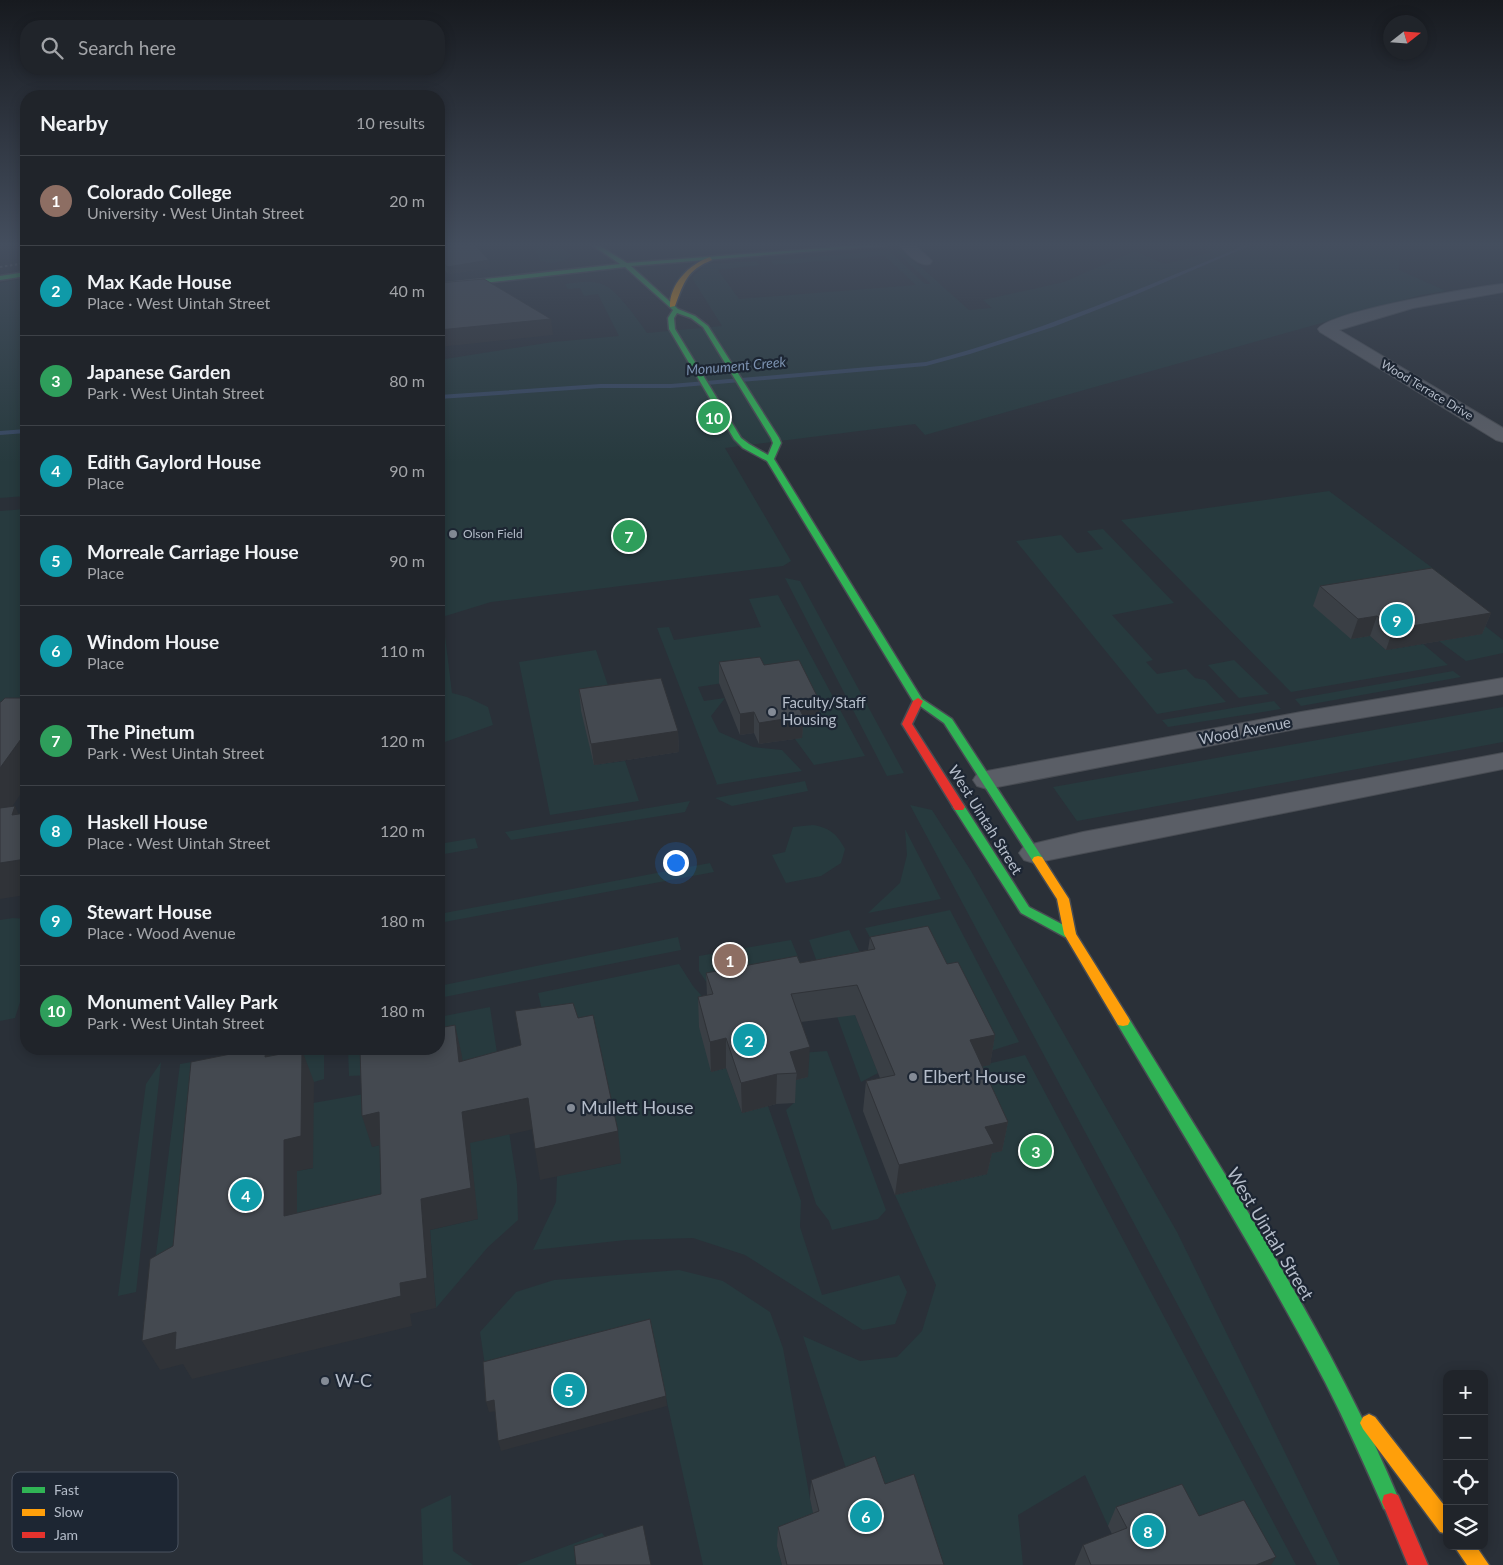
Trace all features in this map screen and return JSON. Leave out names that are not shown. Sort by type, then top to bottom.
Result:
[{"type":"main road","points":[[672,316],[672,329],[738,439],[746,446],[770,459],[777,443],[705,326],[693,316]]},
{"type":"main road","name":"West Uintah Street","points":[[770,459],[918,701],[948,721],[1063,899],[1070,934],[1276,1277],[1327,1367],[1367,1446],[1418,1565]]},
{"type":"main road","name":"West Uintah Street","points":[[918,701],[907,724],[1025,910],[1070,934]]},
{"type":"main road","points":[[1327,1367],[1443,1520]]},
{"type":"main road","points":[[1467,1550],[1479,1565]]},
{"type":"street","name":"Wood Terrace Drive","points":[[1365,316],[1326,329],[1503,436]]},
{"type":"street","name":"Wood Avenue","points":[[987,780],[1301,720],[1503,686]]},
{"type":"street","points":[[1034,854],[1083,842],[1503,761]]},
{"type":"green space","points":[[0,316],[20,316],[20,496],[0,498]]},
{"type":"green space","points":[[609,316],[635,316],[647,333],[722,326],[716,316],[1346,316],[925,435],[915,424],[725,448],[791,561],[783,566],[491,602],[445,616],[445,359],[553,342],[619,336]]},
{"type":"green space","points":[[1329,491],[1450,581],[1436,588],[1503,640],[1503,653],[1466,661],[1439,641],[1481,634],[1370,636],[1386,650],[1423,644],[1448,665],[1291,692],[1121,520]]},
{"type":"green space","points":[[20,509],[20,735],[0,752],[0,511]]},
{"type":"green space","points":[[1103,529],[1174,603],[1112,615],[1153,660],[1146,662],[1157,674],[1186,669],[1195,678],[1205,680],[1226,702],[1157,714],[1016,541],[1061,535],[1077,553],[1103,549],[1087,531]]},
{"type":"green space","points":[[785,578],[800,581],[904,773],[887,776]]},
{"type":"green space","points":[[778,595],[865,756],[814,765],[795,739],[802,737],[798,727],[819,723],[735,681],[698,687],[704,701],[725,698],[711,716],[719,732],[753,747],[782,750],[802,771],[715,785],[717,784],[657,628],[669,627],[674,640],[761,627],[749,599]]},
{"type":"green space","points":[[445,636],[452,693],[467,697],[488,707],[493,725],[445,742]]},
{"type":"green space","points":[[596,650],[615,706],[594,765],[625,761],[639,801],[550,815],[519,662]]},
{"type":"green space","points":[[1234,660],[1269,694],[1239,698],[1208,665]]},
{"type":"green space","points":[[1453,671],[1461,677],[1301,706],[1295,699]]},
{"type":"green space","points":[[1274,701],[1281,709],[1168,727],[1162,720]]},
{"type":"green space","points":[[1503,707],[1503,742],[1077,821],[1053,787]]},
{"type":"green space","points":[[805,781],[808,791],[732,806],[715,798]]},
{"type":"green space","points":[[690,801],[685,812],[511,840],[505,832]]},
{"type":"green space","points":[[910,805],[932,810],[971,871],[1177,1232],[1340,1565],[1317,1565]]},
{"type":"green space","points":[[813,825],[832,832],[839,839],[845,849],[841,863],[821,876],[786,883],[772,855],[785,852],[793,827]]},
{"type":"green space","points":[[905,829],[941,899],[868,913],[900,883],[907,855]]},
{"type":"green space","points":[[475,838],[478,848],[445,854],[445,843]]},
{"type":"green space","points":[[710,863],[714,872],[445,922],[445,913]]},
{"type":"green space","points":[[950,910],[1019,1042],[984,1053],[884,964],[865,928]]},
{"type":"green space","points":[[20,919],[20,1002],[15,1018],[0,1021],[0,920]]},
{"type":"green space","points":[[849,930],[867,967],[843,985],[878,1073],[861,1082],[809,940]]},
{"type":"green space","points":[[678,937],[681,950],[445,997],[445,985]]},
{"type":"green space","points":[[791,940],[806,976],[707,983],[699,971],[699,956]]},
{"type":"green space","points":[[679,964],[693,986],[707,1002],[711,1072],[726,1068],[742,1113],[768,1106],[801,1201],[800,1227],[822,1295],[899,1275],[907,1292],[895,1324],[863,1330],[745,1255],[693,1238],[626,1240],[533,1250],[556,1202],[557,1176],[621,1163],[549,1040],[538,993]]},
{"type":"green space","points":[[490,1007],[517,1184],[518,1220],[488,1247],[436,1308],[430,1230],[478,1219],[370,1075],[349,1076],[348,1055],[445,1055],[445,1016]]},
{"type":"green space","points":[[827,1051],[886,1210],[878,1219],[832,1230],[829,1221],[816,1204],[786,1110],[795,1102],[789,1082],[800,1053]]},
{"type":"green space","points":[[232,1055],[324,1055],[324,1079],[314,1082],[189,1276],[153,1278],[180,1064]]},
{"type":"green space","points":[[1025,1055],[1296,1565],[1257,1565],[1188,1535],[1172,1503],[1108,1526],[1085,1475],[1018,1515],[1023,1565],[934,1565],[851,1484],[803,1336],[860,1361],[897,1357],[922,1331],[936,1285],[895,1195],[987,1174],[979,1156],[1001,1151],[945,1074]]},
{"type":"green space","points":[[161,1062],[136,1292],[118,1296],[146,1084]]},
{"type":"green space","points":[[370,1093],[372,1147],[388,1143],[392,1225],[297,1246],[297,1171],[313,1168],[313,1103]]},
{"type":"green space","points":[[679,1270],[723,1281],[770,1312],[783,1348],[817,1529],[777,1546],[782,1565],[703,1565],[651,1330],[486,1372],[480,1332],[516,1292],[554,1280]]},
{"type":"green space","points":[[451,1495],[453,1551],[473,1565],[423,1565],[421,1509]]},
{"type":"green space","points":[[602,1533],[617,1552],[578,1565],[516,1565]]},
{"type":"building","points":[[445,316],[546,316],[551,319],[445,329]]},
{"type":"building","points":[[1432,568],[1491,613],[1393,629],[1377,616],[1358,619],[1320,586]]},
{"type":"building","points":[[760,657],[764,665],[799,660],[820,702],[798,706],[803,716],[759,723],[754,712],[740,714],[719,662]]},
{"type":"building","points":[[661,678],[678,731],[591,744],[579,689]]},
{"type":"building","points":[[5,698],[20,698],[20,740],[0,768],[0,702]]},
{"type":"building","points":[[15,806],[12,815],[20,814],[20,860],[0,863],[0,808]]},
{"type":"building","points":[[928,926],[947,964],[958,962],[995,1035],[970,1040],[1008,1122],[985,1127],[994,1144],[899,1165],[866,1081],[895,1075],[857,985],[791,994],[810,1047],[790,1052],[797,1073],[777,1074],[741,1083],[726,1038],[710,1042],[698,997],[713,994],[706,973],[797,956],[800,963],[875,949],[870,937]]},
{"type":"building","points":[[573,1003],[578,1018],[593,1015],[618,1131],[535,1149],[528,1098],[462,1112],[471,1188],[421,1199],[427,1278],[400,1283],[401,1296],[175,1350],[176,1332],[142,1341],[150,1259],[173,1246],[191,1062],[225,1055],[265,1055],[265,1057],[302,1055],[301,1136],[284,1140],[284,1216],[381,1194],[379,1112],[362,1116],[360,1055],[445,1055],[445,1027],[455,1025],[459,1062],[521,1045],[515,1011]]},
{"type":"building","points":[[650,1319],[666,1396],[498,1441],[494,1400],[486,1402],[483,1362]]},
{"type":"building","points":[[875,1456],[885,1484],[914,1474],[944,1565],[787,1565],[778,1527],[819,1511],[811,1480]]},
{"type":"building","points":[[1182,1484],[1199,1516],[1244,1500],[1276,1557],[1256,1565],[1091,1565],[1083,1545],[1127,1528],[1116,1507]]},
{"type":"building","points":[[643,1525],[651,1565],[576,1565],[574,1546]]},
{"type":"waterway","name":"Monument Creek","points":[[445,397],[600,386],[671,386],[926,364],[1010,340],[1076,316]]},
{"type":"waterway","name":"Monument Creek","points":[[0,433],[20,431]]},
{"type":"traffic: fast","points":[[672,316],[672,329],[738,439],[746,446],[770,459],[918,701],[948,721],[1038,860]]},
{"type":"traffic: fast","points":[[691,316],[705,326],[775,438],[777,443],[770,459]]},
{"type":"traffic: fast","points":[[959,807],[1025,910],[1070,934]]},
{"type":"traffic: fast","points":[[1123,1021],[1230,1198],[1299,1317],[1363,1439],[1391,1502]]},
{"type":"traffic: slow","points":[[1038,860],[1063,899],[1070,934],[1123,1021]]},
{"type":"traffic: slow","points":[[1369,1423],[1443,1520]]},
{"type":"traffic: slow","points":[[1467,1550],[1479,1565]]},
{"type":"traffic: jam","points":[[918,701],[907,724],[959,807]]},
{"type":"traffic: jam","points":[[1391,1502],[1418,1565]]},
{"type":"place","name":"Monument Valley Park","points":[[714,417]]},
{"type":"place","name":"Olson Field","points":[[453,534]]},
{"type":"place","name":"The Pinetum","points":[[629,536]]},
{"type":"place","name":"Stewart House","points":[[1397,620]]},
{"type":"place","name":"Faculty/Staff Housing","points":[[772,712]]},
{"type":"place","name":"Colorado College","points":[[730,960]]},
{"type":"place","name":"Max Kade House","points":[[749,1040]]},
{"type":"place","name":"Elbert House","points":[[913,1077]]},
{"type":"place","name":"Mullett House","points":[[571,1108]]},
{"type":"place","name":"Japanese Garden","points":[[1036,1151]]},
{"type":"place","name":"Edith Gaylord House","points":[[246,1195]]},
{"type":"place","name":"W-C","points":[[325,1381]]},
{"type":"place","name":"Morreale Carriage House","points":[[569,1390]]},
{"type":"place","name":"Windom House","points":[[866,1516]]},
{"type":"place","name":"Haskell House","points":[[1148,1531]]}]
